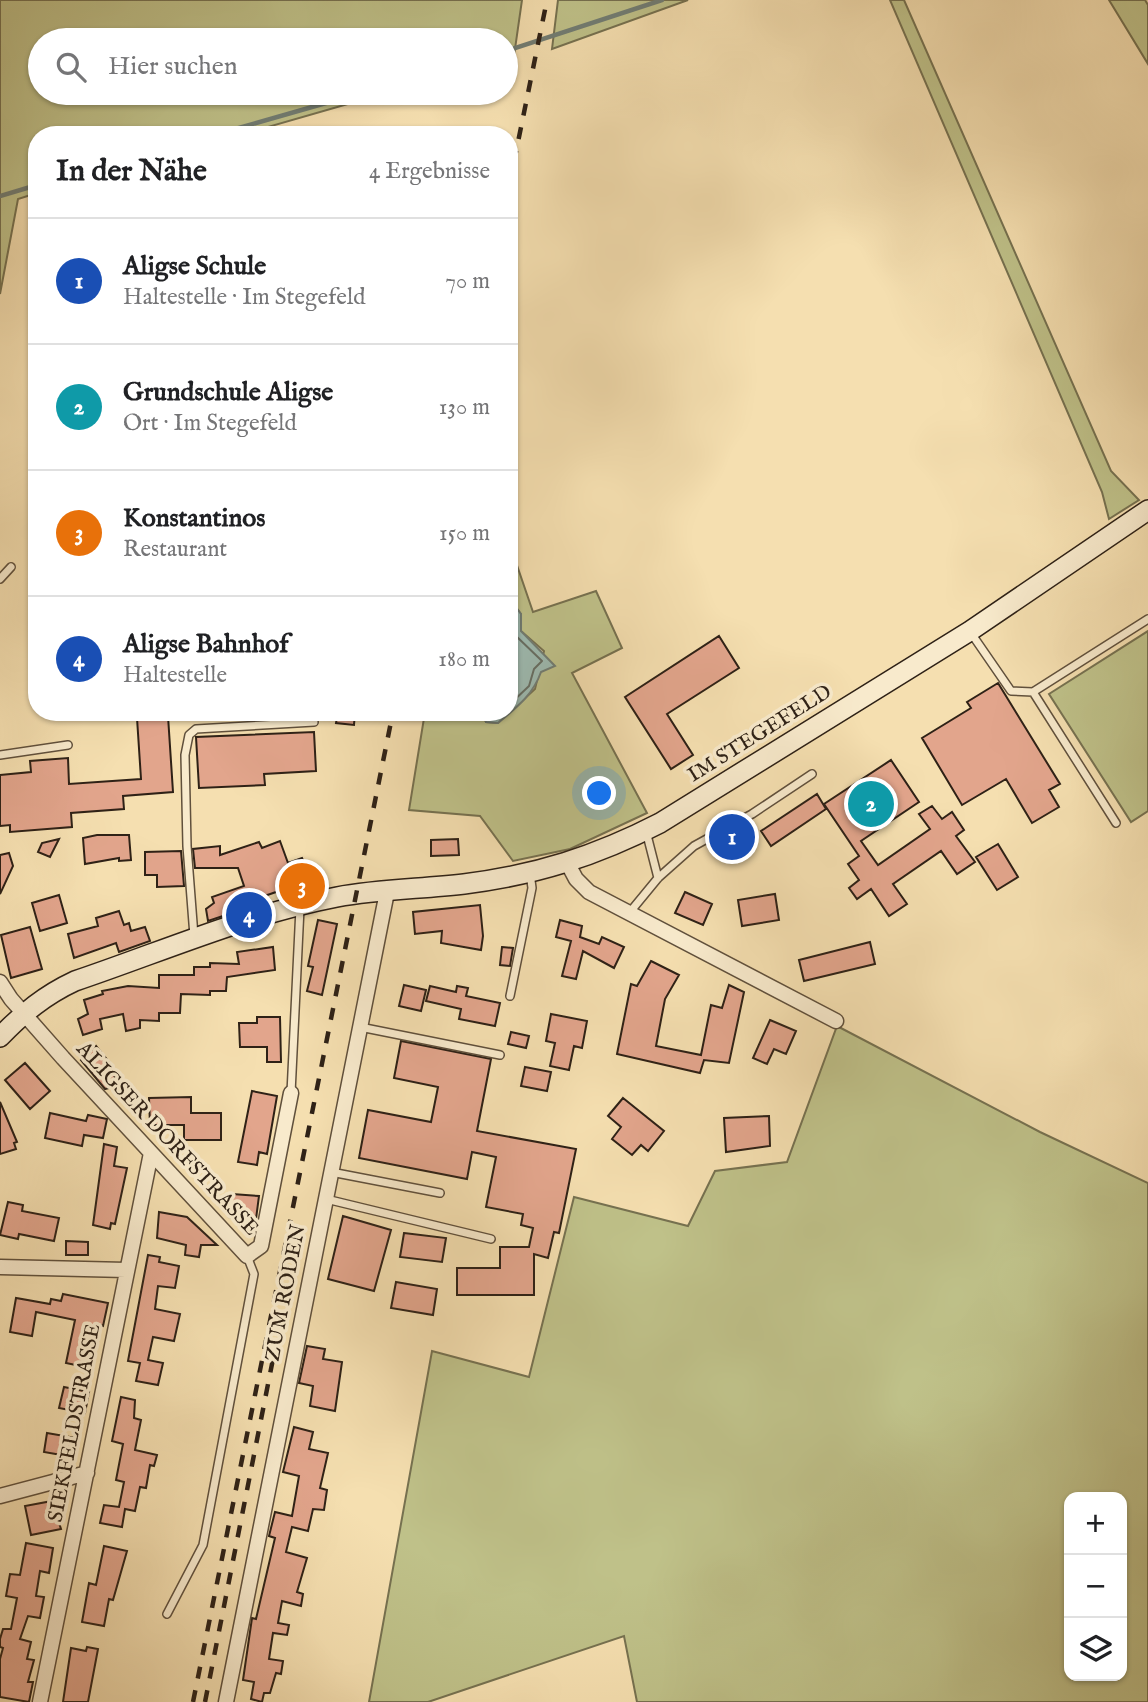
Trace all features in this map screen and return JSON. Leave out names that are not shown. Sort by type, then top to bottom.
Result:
[{"type":"street","name":"IM STEGEFELD","points":[[0,1037],[24,1012],[49,993],[75,981],[299,905],[530,872],[568,864],[610,849],[645,831],[970,631],[1148,510]]},
{"type":"street","points":[[568,864],[576,879],[590,892],[836,1021]]},
{"type":"street","name":"ZUM RODEN","points":[[226,1702],[387,892]]},
{"type":"street","name":"ALIGSER DORFSTRASSE","points":[[0,982],[11,999],[247,1256],[261,1246],[291,1093]]},
{"type":"street","name":"SIEKFELDSTRASSE","points":[[40,1702],[151,1153]]},
{"type":"street","points":[[0,1267],[126,1270]]},
{"type":"street","points":[[0,1496],[87,1473]]},
{"type":"lane","points":[[0,579],[11,567]]},
{"type":"lane","points":[[970,631],[1011,691],[1033,692],[1148,619]]},
{"type":"lane","points":[[1033,692],[1116,823]]},
{"type":"lane","points":[[195,940],[186,812],[185,755],[189,735],[196,729],[314,722]]},
{"type":"lane","points":[[0,755],[68,745]]},
{"type":"lane","points":[[629,912],[658,878],[694,846],[752,814],[812,774]]},
{"type":"lane","points":[[645,831],[658,878]]},
{"type":"lane","points":[[510,996],[532,888],[530,872]]},
{"type":"lane","points":[[291,1093],[299,905]]},
{"type":"lane","points":[[360,1027],[500,1055]]},
{"type":"lane","points":[[331,1172],[440,1193]]},
{"type":"lane","points":[[326,1199],[491,1239]]},
{"type":"lane","points":[[167,1614],[203,1545],[254,1274],[247,1256]]},
{"type":"green space","points":[[0,0],[522,0],[518,28],[28,28],[28,105],[344,105],[271,126],[28,126],[28,196],[18,199],[0,294]]},
{"type":"green space","points":[[558,0],[688,0],[552,49]]},
{"type":"green space","points":[[890,0],[904,0],[1111,471],[1139,500],[1109,519],[1102,492]]},
{"type":"green space","points":[[1109,0],[1145,0],[1148,5],[1148,64]]},
{"type":"green space","points":[[518,568],[533,612],[596,591],[622,648],[572,673],[647,813],[570,849],[513,861],[480,816],[409,810],[424,721],[518,721],[518,705],[535,689],[544,651],[521,631],[521,614],[518,610]]},
{"type":"green space","points":[[1148,631],[1148,811],[1131,822],[1049,694]]},
{"type":"green space","points":[[837,1026],[1040,1132],[1148,1183],[1148,1702],[637,1702],[624,1636],[428,1702],[369,1702],[432,1351],[529,1377],[574,1197],[688,1226],[715,1171],[787,1162]]},
{"type":"water","points":[[518,610],[521,614],[521,631],[555,666],[541,672],[529,694],[518,706]]},
{"type":"building","points":[[719,636],[739,668],[667,714],[693,755],[671,769],[625,697]]},
{"type":"building","points":[[998,683],[1060,784],[1049,790],[1059,807],[1032,823],[1006,779],[962,805],[922,738],[971,708],[967,702]]},
{"type":"building","points":[[137,721],[168,721],[173,792],[123,796],[124,809],[71,813],[72,827],[10,832],[10,825],[0,826],[0,775],[31,772],[30,761],[68,758],[69,784],[141,779]]},
{"type":"building","points":[[336,721],[354,721],[354,725]]},
{"type":"building","points":[[314,732],[316,771],[264,774],[265,785],[199,788],[196,737]]},
{"type":"building","points":[[891,760],[919,802],[861,841],[878,865],[930,829],[919,814],[932,806],[942,819],[952,812],[964,830],[956,836],[975,862],[957,874],[941,851],[893,884],[907,904],[889,916],[871,889],[857,899],[849,888],[859,880],[848,864],[859,856],[824,804]]},
{"type":"building","points":[[817,794],[826,809],[771,846],[761,831]]},
{"type":"building","points":[[129,835],[131,860],[119,861],[119,858],[85,864],[83,838]]},
{"type":"building","points":[[59,839],[50,857],[38,852],[42,843]]},
{"type":"building","points":[[458,839],[459,855],[431,856],[431,840]]},
{"type":"building","points":[[280,841],[288,863],[302,858],[315,888],[284,897],[279,891],[253,900],[253,906],[208,921],[206,909],[214,903],[212,897],[244,886],[238,868],[195,868],[193,849],[220,846],[220,855],[259,842],[262,848]]},
{"type":"building","points":[[998,844],[1018,877],[997,890],[976,857]]},
{"type":"building","points":[[181,851],[184,886],[157,887],[157,875],[145,875],[145,852]]},
{"type":"building","points":[[9,853],[13,866],[0,894],[0,855]]},
{"type":"building","points":[[685,892],[712,904],[703,925],[675,913]]},
{"type":"building","points":[[775,894],[779,920],[742,926],[738,900]]},
{"type":"building","points":[[59,895],[67,923],[40,931],[32,903]]},
{"type":"building","points":[[480,905],[483,936],[481,950],[441,943],[442,931],[415,934],[413,912]]},
{"type":"building","points":[[119,911],[124,925],[129,923],[131,931],[145,927],[150,941],[119,952],[116,943],[74,958],[68,934],[98,926],[96,918]]},
{"type":"building","points":[[318,920],[337,924],[322,995],[307,991],[313,967],[308,966]]},
{"type":"building","points":[[560,920],[582,926],[580,937],[599,944],[602,937],[624,947],[614,968],[583,951],[576,979],[562,976],[571,941],[556,937]]},
{"type":"building","points":[[30,927],[42,969],[11,978],[1,935]]},
{"type":"building","points":[[870,942],[875,964],[804,981],[799,960]]},
{"type":"building","points":[[273,947],[275,970],[227,977],[226,991],[210,991],[210,995],[181,994],[180,1013],[159,1013],[159,1021],[140,1020],[140,1028],[126,1031],[123,1014],[100,1019],[102,1029],[83,1035],[78,1019],[88,1014],[84,1000],[103,994],[102,991],[128,986],[159,988],[159,975],[194,975],[194,967],[210,967],[210,963],[239,964],[237,952]]},
{"type":"building","points":[[502,947],[513,948],[510,966],[500,965]]},
{"type":"building","points":[[651,961],[679,975],[665,999],[656,1046],[701,1055],[711,1005],[722,1008],[729,985],[744,992],[729,1063],[704,1060],[700,1073],[617,1054],[631,984],[637,986]]},
{"type":"building","points":[[404,985],[426,990],[421,1011],[399,1006]]},
{"type":"building","points":[[430,986],[456,992],[457,986],[468,988],[466,996],[500,1003],[495,1026],[459,1019],[461,1009],[426,1001]]},
{"type":"building","points":[[551,1014],[587,1021],[582,1048],[574,1046],[569,1070],[550,1066],[555,1043],[546,1041]]},
{"type":"building","points":[[257,1017],[280,1017],[281,1062],[267,1062],[267,1047],[240,1047],[239,1023],[257,1023]]},
{"type":"building","points":[[770,1020],[796,1031],[786,1054],[774,1049],[767,1064],[753,1058]]},
{"type":"building","points":[[511,1032],[529,1036],[526,1048],[508,1044]]},
{"type":"building","points":[[401,1041],[491,1059],[477,1131],[576,1149],[559,1233],[554,1232],[548,1258],[534,1254],[534,1295],[457,1295],[457,1268],[500,1268],[500,1247],[529,1247],[533,1228],[521,1225],[523,1214],[486,1207],[496,1157],[472,1152],[467,1179],[359,1158],[368,1110],[431,1122],[438,1087],[394,1078]]},
{"type":"building","points":[[96,1046],[113,1067],[116,1086],[105,1089],[81,1060]]},
{"type":"building","points":[[25,1063],[50,1091],[30,1109],[5,1080]]},
{"type":"building","points":[[525,1067],[551,1072],[547,1091],[521,1086]]},
{"type":"building","points":[[252,1091],[277,1096],[267,1154],[259,1152],[257,1165],[238,1162]]},
{"type":"building","points":[[191,1097],[191,1113],[221,1113],[221,1140],[184,1140],[184,1125],[150,1125],[149,1098]]},
{"type":"building","points":[[623,1098],[664,1131],[648,1151],[641,1145],[632,1155],[612,1139],[621,1127],[608,1116]]},
{"type":"building","points":[[0,1102],[17,1142],[14,1143],[16,1149],[0,1154]]},
{"type":"building","points":[[50,1113],[86,1121],[88,1115],[107,1119],[103,1138],[84,1135],[82,1146],[45,1138]]},
{"type":"building","points":[[769,1116],[770,1146],[726,1152],[724,1118]]},
{"type":"building","points":[[104,1144],[117,1147],[114,1166],[127,1168],[115,1224],[111,1223],[110,1229],[93,1225]]},
{"type":"building","points":[[232,1194],[259,1196],[256,1219],[229,1217]]},
{"type":"building","points":[[8,1202],[23,1205],[22,1211],[59,1218],[54,1241],[19,1234],[18,1239],[0,1235]]},
{"type":"building","points":[[159,1212],[187,1217],[217,1245],[201,1245],[199,1257],[185,1255],[186,1245],[157,1238]]},
{"type":"building","points":[[343,1216],[391,1230],[374,1291],[328,1279]]},
{"type":"building","points":[[404,1233],[446,1238],[442,1262],[400,1257]]},
{"type":"building","points":[[66,1241],[88,1242],[88,1255],[66,1255]]},
{"type":"building","points":[[148,1255],[160,1257],[159,1262],[179,1266],[175,1288],[158,1286],[155,1309],[180,1314],[174,1341],[153,1337],[148,1360],[163,1363],[158,1385],[136,1381],[140,1363],[128,1361]]},
{"type":"building","points":[[396,1282],[437,1289],[433,1315],[391,1308]]},
{"type":"building","points":[[63,1294],[108,1303],[103,1326],[99,1325],[90,1368],[66,1363],[75,1320],[36,1312],[32,1336],[10,1332],[16,1298],[50,1304],[51,1299],[61,1301]]},
{"type":"building","points":[[307,1346],[325,1349],[323,1359],[342,1362],[335,1411],[310,1406],[313,1386],[299,1383]]},
{"type":"building","points":[[64,1387],[89,1392],[85,1413],[59,1408]]},
{"type":"building","points":[[121,1397],[135,1400],[134,1418],[141,1420],[135,1450],[157,1455],[154,1466],[150,1465],[146,1488],[140,1487],[135,1511],[125,1509],[122,1527],[100,1523],[104,1505],[119,1507],[124,1482],[116,1480],[123,1444],[112,1441]]},
{"type":"building","points":[[294,1427],[313,1432],[309,1449],[328,1453],[320,1488],[327,1490],[324,1510],[313,1509],[308,1531],[292,1527],[286,1552],[307,1558],[297,1592],[303,1594],[301,1606],[282,1601],[278,1623],[289,1625],[287,1635],[273,1633],[269,1659],[283,1661],[281,1674],[276,1673],[270,1693],[264,1693],[262,1702],[251,1699],[254,1682],[243,1680],[252,1618],[256,1619],[275,1538],[269,1536],[275,1512],[292,1516],[299,1476],[283,1472]]},
{"type":"building","points":[[47,1433],[76,1438],[73,1457],[44,1452]]},
{"type":"building","points":[[52,1501],[61,1529],[31,1535],[25,1506]]},
{"type":"building","points":[[26,1543],[53,1548],[49,1573],[40,1571],[36,1596],[44,1597],[40,1618],[28,1616],[20,1639],[31,1642],[27,1659],[34,1660],[28,1682],[33,1682],[29,1702],[0,1697],[0,1659],[3,1648],[0,1647],[0,1639],[3,1629],[11,1629],[17,1598],[6,1596],[10,1574],[20,1575]]},
{"type":"building","points":[[104,1546],[127,1551],[113,1600],[109,1599],[104,1626],[82,1622],[89,1583],[96,1585]]},
{"type":"building","points":[[87,1647],[98,1649],[88,1702],[63,1702],[71,1648],[86,1651]]},
{"type":"waterway","points":[[518,47],[662,0]]},
{"type":"waterway","points":[[246,126],[319,105]]},
{"type":"waterway","points":[[0,196],[28,188]]},
{"type":"railway","points":[[518,142],[547,0]]},
{"type":"railway","points":[[193,1702],[391,721]]},
{"type":"railway","points":[[205,1702],[273,1359]]},
{"type":"place","name":"Grundschule Aligse","points":[[871,804]]},
{"type":"place","name":"Aligse Schule","points":[[732,837]]},
{"type":"place","name":"Konstantinos","points":[[302,886]]},
{"type":"place","name":"Aligse Bahnhof","points":[[249,915]]}]
